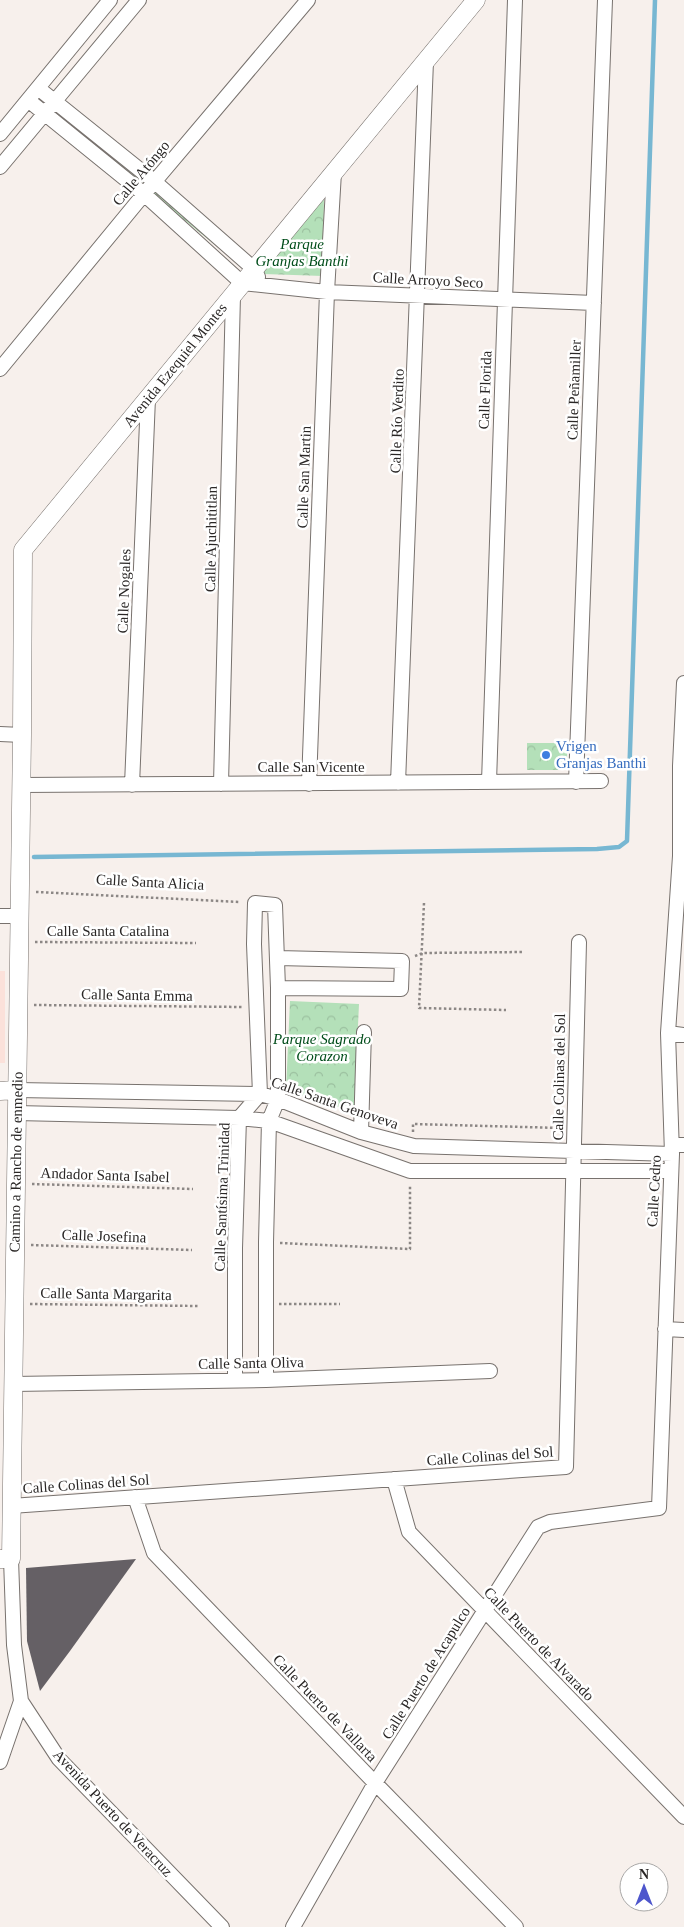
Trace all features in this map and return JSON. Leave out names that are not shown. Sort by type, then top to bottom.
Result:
[{"type":"street","points":[[0,134],[110,0]]},
{"type":"street","points":[[0,167],[139,0]]},
{"type":"street","name":"Calle Atóngo","points":[[0,369],[144,194],[308,0]]},
{"type":"street","name":"Avenida Ezequiel Montes","points":[[21,784],[23,550],[476,0]]},
{"type":"street","name":"Calle Florida","points":[[489,782],[515,0]]},
{"type":"street","name":"Calle Peñamiller","points":[[576,782],[606,0]]},
{"type":"street","name":"Calle Río Verdito","points":[[398,783],[426,61]]},
{"type":"street","points":[[38,88],[155,182],[254,269],[262,287]]},
{"type":"street","points":[[28,100],[44,115],[144,194],[237,289]]},
{"type":"street","name":"Calle San Martin","points":[[308,784],[327,292],[334,172]]},
{"type":"street","name":"Calle Arroyo Seco","points":[[237,289],[262,287],[327,292],[594,303]]},
{"type":"street","name":"Calle Ajuchititlan","points":[[221,784],[237,289]]},
{"type":"street","name":"Calle Nogales","points":[[132,785],[148,398]]},
{"type":"street","name":"Calle Cedro","points":[[550,1522],[659,1508],[670,1170],[676,1148],[668,1033],[680,938],[683,692]]},
{"type":"street","points":[[0,734],[22,735]]},
{"type":"street","name":"Calle San Vicente","points":[[21,784],[601,782]]},
{"type":"street","name":"Camino a Rancho de enmedio","points":[[5,1540],[11,1506],[16,1183],[8,1114],[18,1004],[21,784]]},
{"type":"street","points":[[260,1094],[256,1007],[255,903],[273,904],[276,908],[278,958],[278,1098],[269,1121],[265,1304],[266,1380]]},
{"type":"street","points":[[0,916],[18,916]]},
{"type":"street","name":"Calle Colinas del Sol","points":[[11,1506],[566,1467],[578,942]]},
{"type":"street","points":[[278,958],[402,961],[401,989],[278,988]]},
{"type":"street","points":[[361,1132],[364,1032]]},
{"type":"street","points":[[668,1033],[684,1034]]},
{"type":"street","name":"Calle Santa Genoveva","points":[[9,1090],[260,1094],[278,1098],[361,1132],[414,1146],[574,1151],[676,1148]]},
{"type":"street","name":"Calle Santísima Trinidad","points":[[235,1380],[235,1248],[240,1118],[260,1094]]},
{"type":"street","points":[[8,1114],[240,1118],[269,1121],[410,1171],[574,1172],[670,1170]]},
{"type":"street","points":[[665,1329],[684,1330]]},
{"type":"street","name":"Calle Santa Oliva","points":[[13,1384],[266,1380],[490,1371]]},
{"type":"street","name":"Calle Puerto de Alvarado","points":[[394,1479],[410,1532],[684,1817]]},
{"type":"street","name":"Calle Puerto de Vallarta","points":[[135,1497],[154,1553],[516,1927]]},
{"type":"street","name":"Calle Puerto de Acapulco","points":[[293,1927],[375,1783],[484,1611],[538,1526],[550,1522]]},
{"type":"street","name":"Avenida Puerto de Veracruz","points":[[5,1540],[5,1559],[21,1702],[59,1759],[222,1927]]},
{"type":"street","points":[[0,1762],[21,1702]]},
{"type":"path","name":"Calle Santa Alicia","points":[[20,891],[255,903]]},
{"type":"path","points":[[424,903],[419,1008],[506,1010]]},
{"type":"path","name":"Calle Santa Catalina","points":[[19,942],[196,943]]},
{"type":"path","points":[[402,961],[423,953],[524,952]]},
{"type":"path","name":"Calle Santa Emma","points":[[18,1004],[256,1007]]},
{"type":"path","points":[[413,1124],[574,1128]]},
{"type":"path","points":[[266,1242],[410,1249],[410,1171]]},
{"type":"path","name":"Andador Santa Isabel","points":[[16,1183],[193,1189]]},
{"type":"path","name":"Calle Josefina","points":[[15,1245],[192,1250]]},
{"type":"path","name":"Calle Santa Margarita","points":[[14,1304],[198,1306]]},
{"type":"path","points":[[265,1304],[340,1304]]},
{"type":"shaded area","points":[[0,971],[5,971],[5,1063],[0,1063]]},
{"type":"green space","points":[[58,109],[239,257],[237,263],[55,114]]},
{"type":"green space","name":"Parque Granjas Banthi","points":[[324,195],[323,276],[264,274],[261,270]]},
{"type":"green space","points":[[527,743],[567,743],[567,770],[527,770]]},
{"type":"green space","name":"Parque Sagrado Corazon","points":[[290,1001],[359,1004],[354,1112],[286,1090]]},
{"type":"building","points":[[136,1559],[40,1691],[27,1641],[26,1568]]},
{"type":"waterway","points":[[34,857],[597,849],[619,847],[627,841],[655,0]]},
{"type":"place","name":"Vrigen Granjas Banthi","points":[[546,755]]}]
